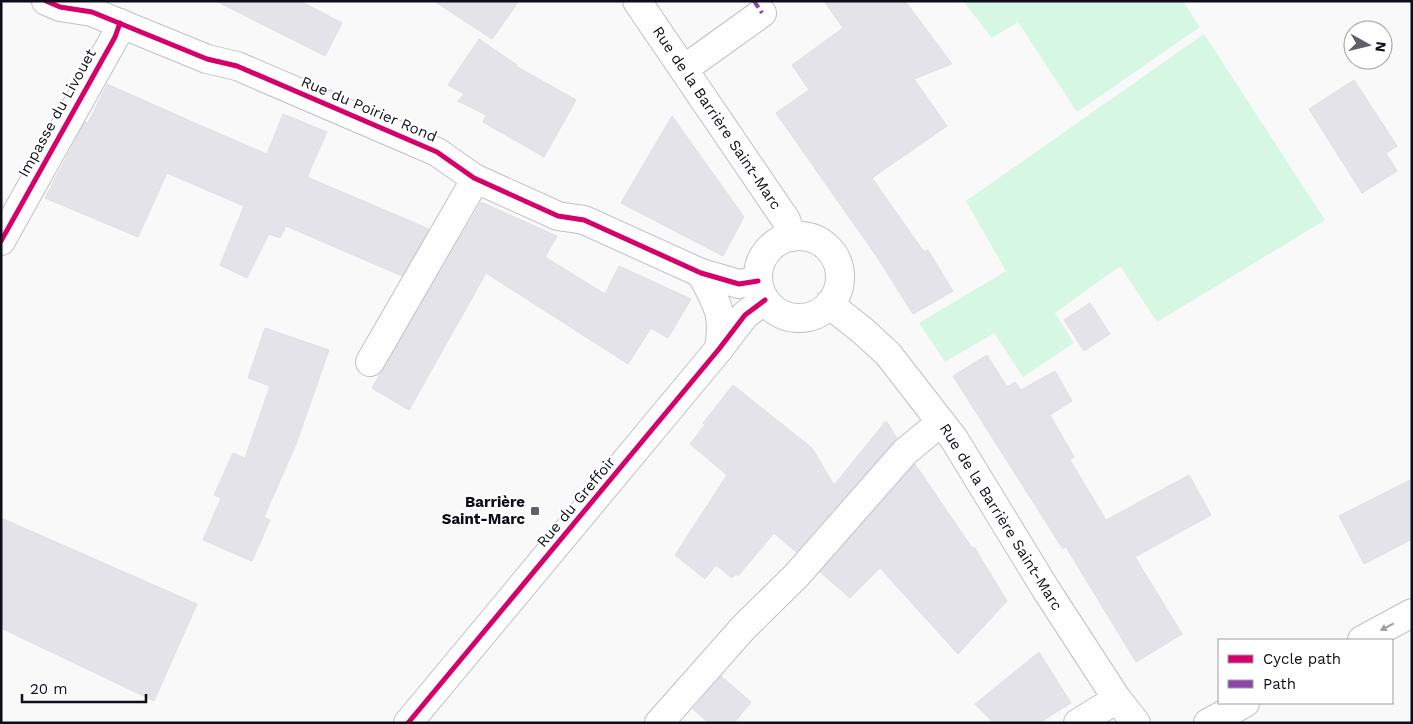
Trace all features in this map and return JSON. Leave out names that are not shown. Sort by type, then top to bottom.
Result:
[{"type":"street","name":"Rue du Poirier Rond","points":[[46,1],[60,7],[92,12],[207,59],[237,66],[436,152],[474,178],[558,216],[584,220],[701,274],[762,290]]},
{"type":"street","name":"Rue de la Barrière Saint-Marc","points":[[637,1],[786,220],[792,237]]},
{"type":"street","points":[[684,69],[762,13]]},
{"type":"street","name":"Impasse du Livouet","points":[[1,241],[115,37],[120,23]]},
{"type":"street","points":[[370,362],[471,187],[474,178]]},
{"type":"street","points":[[792,237],[805,237],[817,240],[827,247],[835,257],[839,269],[839,282],[836,294],[829,304],[819,312],[808,317],[796,318],[784,315],[773,309],[762,290],[759,269],[763,257],[781,240],[792,237]]},
{"type":"street","points":[[701,274],[720,309],[722,330],[719,349]]},
{"type":"street","name":"Rue du Greffoir","points":[[408,723],[719,349],[762,290]]},
{"type":"street","name":"Rue de la Barrière Saint-Marc","points":[[829,304],[888,354],[954,439],[1045,588],[1117,699],[1136,723]]},
{"type":"street","points":[[659,723],[744,628],[796,576],[905,452],[941,422]]},
{"type":"street","points":[[1364,639],[1412,613]]},
{"type":"street","points":[[1078,723],[1117,699]]},
{"type":"street","points":[[1208,723],[1243,704]]},
{"type":"green space","points":[[963,1],[1183,1],[1200,27],[1077,112],[1018,22],[992,38]]},
{"type":"green space","points":[[1204,34],[1325,220],[1157,322],[1120,266],[1055,313],[1074,343],[1023,377],[994,333],[945,362],[919,323],[1006,271],[966,201]]},
{"type":"building","points":[[216,1],[300,1],[342,23],[325,56]]},
{"type":"building","points":[[434,1],[519,1],[492,39]]},
{"type":"building","points":[[824,1],[905,1],[952,64],[914,79],[947,126],[872,178],[924,252],[928,250],[953,291],[913,314],[877,257],[776,113],[809,90],[792,65],[843,28]]},
{"type":"building","points":[[479,39],[516,66],[576,100],[544,157],[483,122],[486,115],[458,101],[464,94],[448,85]]},
{"type":"building","points":[[1354,80],[1397,146],[1386,153],[1397,171],[1362,193],[1309,109]]},
{"type":"building","points":[[107,84],[267,154],[283,114],[327,132],[307,177],[429,229],[402,276],[286,226],[280,238],[269,234],[247,278],[220,265],[244,206],[167,173],[138,237],[45,198],[85,122],[88,123]]},
{"type":"building","points":[[672,116],[744,217],[723,256],[621,203]]},
{"type":"building","points":[[481,202],[557,236],[545,257],[605,294],[619,266],[691,299],[668,338],[651,328],[628,364],[486,273],[409,410],[372,388]]},
{"type":"building","points":[[1090,303],[1110,334],[1084,351],[1064,320]]},
{"type":"building","points":[[265,328],[329,350],[296,444],[264,517],[270,520],[252,561],[203,540],[221,498],[214,495],[233,453],[245,458],[270,386],[248,378]]},
{"type":"building","points":[[987,355],[1007,387],[1015,382],[1021,390],[1055,371],[1072,401],[1050,415],[1074,457],[1070,460],[1106,520],[1189,475],[1211,515],[1135,557],[1182,634],[1136,662],[1066,547],[1063,549],[953,376]]},
{"type":"building","points":[[733,385],[812,448],[834,485],[886,421],[897,438],[796,552],[774,533],[738,576],[736,574],[732,578],[716,565],[705,579],[675,555],[727,475],[690,444],[705,425],[703,423]]},
{"type":"building","points":[[915,464],[972,548],[974,547],[1007,601],[958,654],[880,568],[850,598],[820,572]]},
{"type":"building","points":[[1412,479],[1412,539],[1364,564],[1339,516]]},
{"type":"building","points":[[1,518],[197,604],[154,701],[1,628]]},
{"type":"building","points":[[1039,652],[1071,703],[1039,723],[994,723],[975,704]]},
{"type":"building","points":[[721,676],[751,702],[734,723],[709,723],[693,709]]},
{"type":"marked path","points":[[754,1],[762,13]]},
{"type":"cycle path","points":[[46,1],[60,7],[92,12],[207,59],[237,66],[437,152],[474,178],[558,216],[584,220],[701,273],[739,284],[758,281]]},
{"type":"cycle path","points":[[1,241],[115,37],[120,23]]},
{"type":"cycle path","points":[[408,723],[719,349],[745,315],[765,300]]},
{"type":"place","name":"Barrière Saint-Marc","points":[[535,511]]}]
